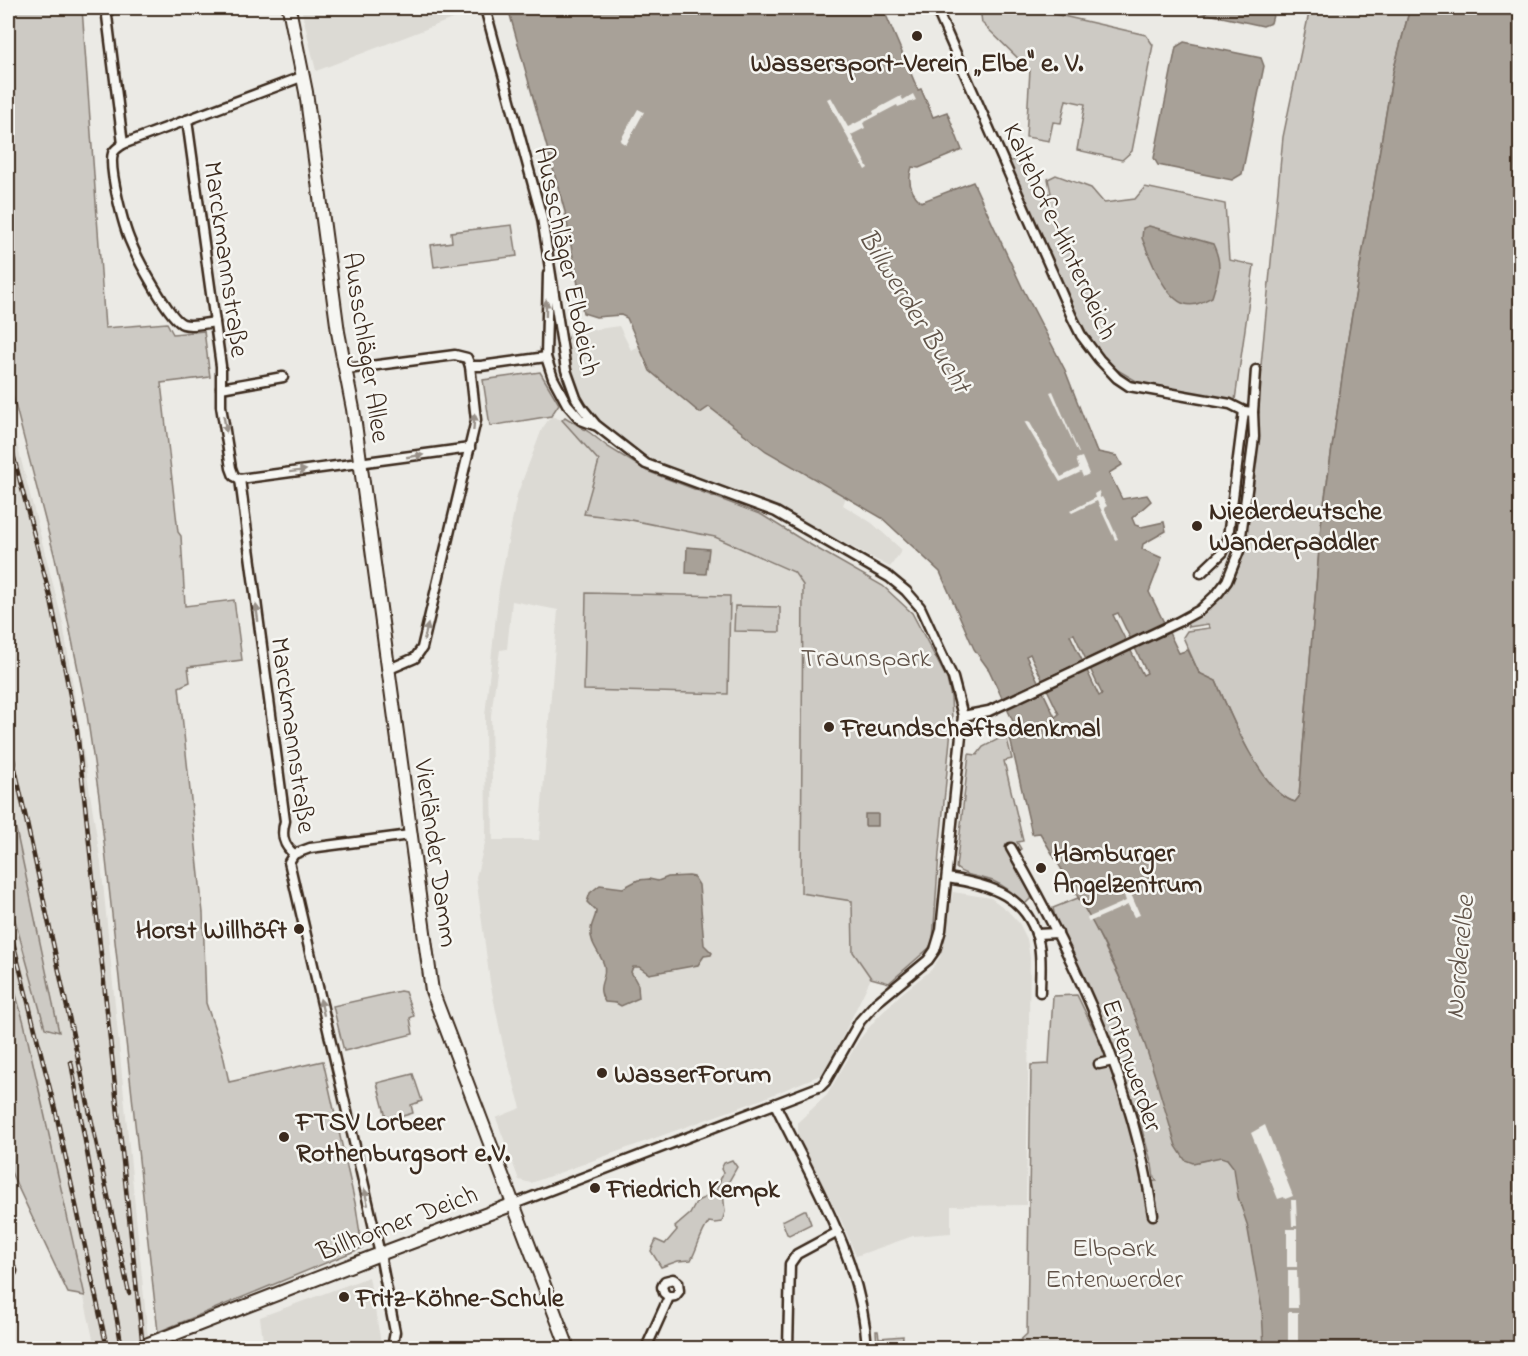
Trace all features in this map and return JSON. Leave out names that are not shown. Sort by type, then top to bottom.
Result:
[{"type":"street","points":[[106,8],[123,144]]},
{"type":"street","name":"Ausschläger Allee","points":[[285,8],[289,26],[294,33]]},
{"type":"street","name":"Ausschläger Allee","points":[[289,8],[304,76],[338,333],[347,369],[387,670]]},
{"type":"street","name":"Ausschläger Elbdeich","points":[[485,8],[542,218],[566,370],[576,398],[596,425],[646,464],[776,512],[889,577],[906,591],[924,615],[953,678],[963,716],[947,878],[938,943],[931,956],[868,1011],[854,1029],[821,1086],[775,1104]]},
{"type":"street","name":"Kaltehofe-Hinterdeich","points":[[936,8],[1072,317],[1087,345],[1108,369],[1129,386],[1230,404],[1248,412]]},
{"type":"street","points":[[215,322],[184,325],[176,320],[164,303],[131,243],[124,225],[112,157],[116,148],[123,144],[304,76]]},
{"type":"street","name":"Marckmannstraße","points":[[187,120],[221,366],[221,406],[231,468],[234,476],[240,479],[285,821],[282,834],[286,847],[294,854],[290,867],[380,1254],[395,1332],[392,1348]]},
{"type":"street","points":[[550,258],[546,357],[567,404],[581,420],[596,425]]},
{"type":"street","points":[[347,369],[455,355],[467,358],[470,366],[476,420],[422,648],[415,658],[387,670]]},
{"type":"street","points":[[470,366],[546,357]]},
{"type":"street","points":[[1201,573],[1223,552],[1228,537],[1256,370]]},
{"type":"street","points":[[221,388],[283,377]]},
{"type":"street","points":[[963,716],[979,714],[1004,704],[1192,615],[1208,604],[1223,586],[1233,567],[1241,540],[1254,437],[1248,412]]},
{"type":"street","points":[[240,479],[470,448]]},
{"type":"street","name":"Vierländer Damm","points":[[387,670],[432,991],[568,1348]]},
{"type":"street","points":[[294,854],[310,848],[410,835]]},
{"type":"street","name":"Entenwerder","points":[[1011,848],[1058,933],[1113,1060],[1137,1136],[1147,1176],[1153,1215]]},
{"type":"street","points":[[947,878],[980,884],[1000,891],[1022,910],[1036,934],[1040,953],[1040,992]]},
{"type":"street","points":[[1036,934],[1058,933]]},
{"type":"street","points":[[1099,1064],[1113,1060]]},
{"type":"street","points":[[775,1104],[838,1232],[858,1285],[867,1348]]},
{"type":"street","name":"Billhorner Deich","points":[[138,1348],[775,1104]]},
{"type":"street","points":[[788,1348],[788,1270],[791,1261],[797,1254],[838,1232]]},
{"type":"street","points":[[646,1348],[669,1297]]},
{"type":"shaded area","points":[[301,8],[481,8],[316,71]]},
{"type":"shaded area","points":[[619,326],[631,350],[640,346],[648,352],[644,364],[650,371],[700,413],[709,407],[766,451],[846,497],[843,505],[872,523],[902,550],[890,567],[755,496],[665,467],[617,437],[598,419],[581,395],[572,371],[564,334]]},
{"type":"shaded area","points":[[8,409],[63,623],[101,863],[149,1348],[95,1348],[24,1023],[8,965]]},
{"type":"shaded area","points":[[551,416],[562,420],[599,461],[584,514],[626,519],[715,537],[794,572],[803,585],[801,893],[852,901],[853,952],[871,978],[825,1073],[760,1100],[531,1183],[519,1180],[496,1118],[521,1108],[503,1045],[490,982],[476,877],[486,839],[485,715],[499,589],[517,495],[542,429]],"holes":[[[512,601],[558,610],[539,840],[493,840],[491,715],[500,650],[507,649]],[[693,877],[699,885],[704,945],[710,951],[708,955],[702,960],[633,967],[631,972],[640,991],[639,998],[621,1006],[605,1002],[600,986],[605,970],[602,958],[597,954],[592,926],[596,911],[590,893],[600,885],[623,888],[633,882],[649,879],[659,881],[665,878]]]},
{"type":"shaded area","points":[[953,892],[991,898],[1019,923],[1027,939],[1030,958],[1026,1205],[951,1206],[951,1233],[913,1236],[856,1256],[841,1220],[798,1138],[798,1122],[827,1095],[859,1040],[876,1019],[901,994],[931,970],[940,957]]},
{"type":"shaded area","name":"Fritz-Köhne-Schule","points":[[369,1277],[382,1348],[264,1348],[260,1317]]},
{"type":"green space","points":[[8,8],[82,8],[105,328],[167,323],[173,334],[204,331],[210,377],[161,383],[178,532],[181,536],[185,606],[234,600],[242,660],[188,667],[190,682],[179,687],[203,913],[206,1003],[222,1050],[229,1082],[323,1061],[356,1207],[362,1248],[158,1332],[99,796],[86,708],[55,558],[8,377]]},
{"type":"green space","points":[[980,8],[1028,8],[1146,35],[1153,45],[1132,151],[1122,160],[1077,150],[1085,104],[1066,100],[1061,123],[1053,122],[1049,141],[1026,137],[1030,70],[982,23]]},
{"type":"green space","points":[[1310,8],[1410,8],[1393,72],[1346,350],[1321,525],[1299,797],[1295,802],[1282,795],[1270,784],[1258,768],[1238,731],[1216,681],[1199,673],[1183,637],[1187,631],[1210,628],[1208,624],[1189,627],[1187,624],[1189,620],[1212,606],[1231,583],[1245,543],[1258,445],[1259,386],[1283,137]]},
{"type":"green space","points":[[1017,159],[1040,194],[1051,193],[1048,179],[1056,175],[1091,188],[1104,203],[1135,199],[1145,187],[1225,204],[1229,260],[1254,265],[1235,400],[1138,382],[1109,365],[1084,337],[1009,162]]},
{"type":"green space","points":[[512,225],[517,256],[434,267],[431,245],[452,242],[451,232]]},
{"type":"green space","points":[[540,372],[559,404],[551,416],[490,426],[483,380]]},
{"type":"green space","name":"Traunspark","points":[[565,417],[647,471],[762,515],[883,586],[912,613],[947,679],[952,719],[933,940],[929,948],[889,983],[871,978],[853,952],[852,901],[801,893],[803,585],[794,572],[715,537],[626,519],[584,514],[599,461],[562,420]]},
{"type":"green space","points":[[586,593],[730,596],[728,694],[584,690]]},
{"type":"green space","points":[[735,606],[780,607],[780,632],[734,631]]},
{"type":"green space","points":[[1006,735],[1012,759],[1004,761],[1023,841],[1017,842],[1021,849],[1017,851],[1034,895],[1025,904],[997,883],[964,873],[956,868],[969,754],[977,755],[983,747]]},
{"type":"green space","points":[[8,792],[59,1032],[45,1028],[8,895]]},
{"type":"green space","name":"Elbpark Entenwerder","points":[[1078,898],[1090,916],[1125,989],[1144,1039],[1237,1153],[1270,1348],[1012,1348],[1027,1334],[1031,1065],[1049,1064],[1053,996],[1077,995],[1112,1067],[1129,1115],[1146,1182],[1157,1181],[1154,1178],[1136,1109],[1093,998],[1055,917],[1053,908]]},
{"type":"green space","points":[[8,967],[24,1023],[85,1296],[68,1293],[8,1166]]},
{"type":"green space","points":[[400,991],[405,992],[414,1016],[410,1018],[413,1034],[344,1051],[333,1006]]},
{"type":"green space","points":[[413,1074],[422,1101],[411,1105],[413,1113],[387,1121],[377,1083]]},
{"type":"green space","points":[[732,1160],[737,1167],[723,1192],[725,1212],[722,1222],[709,1222],[691,1260],[678,1261],[661,1267],[651,1251],[656,1240],[665,1244],[677,1230],[675,1227],[690,1214],[697,1201],[715,1193],[723,1173],[721,1169],[724,1163]]},
{"type":"green space","points":[[804,1210],[811,1224],[787,1234],[782,1221]]},
{"type":"green space","points":[[876,1331],[878,1331],[879,1338],[903,1336],[902,1346],[879,1344],[877,1348]]},
{"type":"water","points":[[508,8],[883,8],[918,90],[921,89],[933,117],[947,112],[962,150],[919,168],[912,167],[910,182],[914,194],[921,202],[973,182],[1023,289],[1065,370],[1096,450],[1117,456],[1122,465],[1109,473],[1122,499],[1147,495],[1151,501],[1132,518],[1135,525],[1141,527],[1164,522],[1166,531],[1143,544],[1142,549],[1162,558],[1149,592],[1179,653],[1188,650],[1199,673],[1216,681],[1238,731],[1259,768],[1271,784],[1295,802],[1299,797],[1321,525],[1346,350],[1393,72],[1410,8],[1520,8],[1520,1348],[1264,1348],[1262,1310],[1247,1224],[1238,1197],[1234,1168],[1227,1159],[1221,1157],[1193,1163],[1185,1160],[1176,1146],[1140,1029],[1107,949],[1040,833],[1032,834],[1009,734],[1017,730],[989,670],[974,649],[940,572],[882,518],[766,451],[709,407],[700,413],[650,371],[627,318],[621,315],[596,317],[583,313],[565,212]],"holes":[[[1118,613],[1147,673],[1143,675],[1113,615]],[[1074,634],[1102,694],[1099,696],[1070,635]],[[1030,654],[1059,714],[1055,717],[1026,656]]]},
{"type":"water","points":[[1188,8],[1275,8],[1271,23],[1263,26]]},
{"type":"water","points":[[1184,42],[1261,58],[1264,66],[1242,174],[1232,180],[1158,165],[1154,158],[1176,47]]},
{"type":"water","points":[[1149,226],[1213,244],[1219,270],[1212,297],[1189,305],[1171,294],[1164,286],[1142,238],[1143,228]]},
{"type":"water","points":[[687,547],[709,549],[706,574],[686,573]]},
{"type":"water","points":[[865,814],[878,814],[878,826],[865,826]]},
{"type":"water","points":[[668,877],[694,877],[699,885],[704,945],[712,953],[711,955],[704,956],[698,965],[649,974],[639,967],[633,967],[631,972],[638,985],[639,998],[621,1006],[605,1002],[601,991],[604,965],[591,935],[596,911],[587,902],[590,893],[600,885],[623,888],[638,880],[658,881]]},
{"type":"pier","points":[[913,94],[916,100],[898,107],[897,105],[863,123],[865,128],[851,135],[868,168],[865,170],[827,99],[831,97],[848,127],[874,114],[873,111],[901,96],[903,100]]},
{"type":"pier","points":[[638,109],[644,112],[626,145],[620,141]]},
{"type":"pier","points":[[1053,391],[1079,453],[1050,392]]},
{"type":"pier","points":[[1029,421],[1061,477],[1079,468],[1076,459],[1082,457],[1089,474],[1083,477],[1081,472],[1060,482],[1025,423]]},
{"type":"pier","points":[[1099,491],[1100,498],[1102,497],[1107,506],[1104,508],[1118,539],[1115,540],[1097,501],[1072,513],[1070,511],[1095,498],[1094,494]]},
{"type":"pier","points":[[1165,621],[1169,631],[1006,708],[1001,698]]},
{"type":"pier","points":[[1128,887],[1140,915],[1134,917],[1128,905],[1089,922],[1087,918],[1126,901],[1122,889]]},
{"type":"pier","points":[[1265,1125],[1293,1196],[1285,1199],[1284,1197],[1278,1199],[1251,1133]]},
{"type":"pier","points":[[1291,1200],[1296,1200],[1297,1226],[1292,1226]]},
{"type":"pier","points":[[1287,1229],[1297,1229],[1297,1267],[1287,1267]]},
{"type":"pier","points":[[1288,1270],[1297,1270],[1298,1308],[1288,1308]]},
{"type":"pier","points":[[1288,1312],[1298,1312],[1298,1348],[1288,1348]]},
{"type":"railway","points":[[8,435],[51,600],[77,730],[143,1348]]},
{"type":"railway","points":[[8,736],[129,1293]]},
{"type":"railway","points":[[8,922],[56,1113],[107,1348]]},
{"type":"railway","points":[[71,1062],[122,1348]]},
{"type":"place","name":"Wassersport-Verein „Elbe\" e. V.","points":[[917,36]]},
{"type":"place","name":"Niederdeutsche Wanderpaddler","points":[[1197,526]]},
{"type":"place","name":"Freundschaftsdenkmal","points":[[829,727]]},
{"type":"place","name":"Hamburger Angelzentrum","points":[[1041,868]]},
{"type":"place","name":"Horst Willhöft","points":[[299,929]]},
{"type":"place","name":"WasserForum","points":[[602,1073]]},
{"type":"place","name":"FTSV Lorbeer Rothenburgsort e.V.","points":[[284,1137]]},
{"type":"place","name":"Friedrich Kempk","points":[[595,1188]]},
{"type":"place","name":"Fritz-Köhne-Schule","points":[[344,1297]]},
{"type":"water label","name":"Billwerder Bucht","points":[[916,310]]},
{"type":"water label","name":"Norderelbe","points":[[1458,957]]}]
